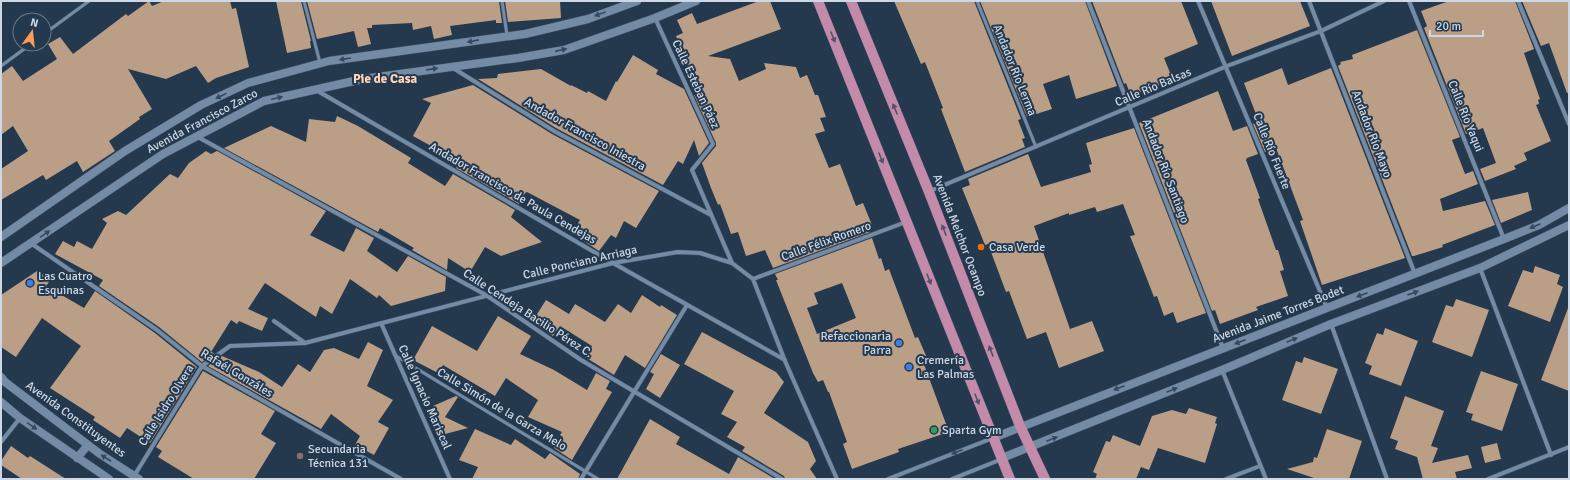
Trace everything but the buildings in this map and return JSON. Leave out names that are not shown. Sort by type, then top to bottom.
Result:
[{"type":"main road","points":[[818,1],[1010,479]]},
{"type":"main road","name":"Avenida Melchor Ocampo","points":[[851,1],[929,192],[1020,426],[1044,479]]},
{"type":"street","name":"Avenida Francisco Zarco","points":[[1,237],[126,151],[201,105],[248,83],[320,65],[330,61],[460,44],[507,35],[525,34],[588,19],[637,1]]},
{"type":"street","name":"Avenida Francisco Zarco","points":[[1,263],[32,244],[163,154],[264,101],[363,79],[518,58],[564,50],[655,18],[696,1]]},
{"type":"street","name":"Andador Río Santiago","points":[[1088,1],[1223,348]]},
{"type":"street","name":"Calle Río Fuerte","points":[[1198,1],[1227,66],[1327,308]]},
{"type":"street","name":"Andador Río Mayo","points":[[1309,1],[1415,274]]},
{"type":"street","name":"Calle Río Balsas","points":[[929,192],[1227,66],[1321,30],[1384,1]]},
{"type":"street","name":"Calle Río Yaqui","points":[[1409,1],[1504,239]]},
{"type":"street","points":[[1518,1],[1569,124]]},
{"type":"street","name":"Calle Esteban Páez","points":[[655,18],[713,144],[692,170],[732,263]]},
{"type":"street","name":"Andador Francisco Iniestra","points":[[452,67],[554,131],[712,215]]},
{"type":"street","name":"Andador Francisco de Paula Cendejas","points":[[314,89],[613,263],[785,360]]},
{"type":"street","name":"Calle Cendeja Bacilio Pérez C.","points":[[196,136],[486,295],[581,360],[782,479]]},
{"type":"street","name":"Avenida Jaime Torres Bodet","points":[[993,438],[1020,426],[1540,225],[1569,208]]},
{"type":"street","name":"Calle Félix Romero","points":[[753,279],[906,222]]},
{"type":"street","points":[[952,479],[1222,370],[1331,324],[1480,268],[1569,225]]},
{"type":"street","name":"Rafaél Gonzáles","points":[[32,244],[157,330],[202,366],[401,479]]},
{"type":"street","name":"Calle Ponciano Arriaga","points":[[202,366],[230,346],[305,343],[613,263],[678,252],[700,253],[732,263],[753,279]]},
{"type":"street","points":[[1480,268],[1551,455]]},
{"type":"street","points":[[753,279],[785,360],[836,479]]},
{"type":"street","points":[[581,479],[687,304]]},
{"type":"street","points":[[274,321],[305,343]]},
{"type":"street","name":"Calle Ignacio Mariscal","points":[[381,323],[450,479]]},
{"type":"street","points":[[1331,324],[1388,479]]},
{"type":"street","name":"Calle Isidro Olvera","points":[[136,477],[202,366]]},
{"type":"street","points":[[1222,370],[1266,479]]},
{"type":"street","name":"Avenida Constituyentes","points":[[1,377],[5,382],[88,445],[136,477]]},
{"type":"street","points":[[1,402],[20,418],[109,479]]},
{"type":"street","points":[[1,442],[20,418]]},
{"type":"street","points":[[888,479],[993,438]]},
{"type":"street","points":[[77,458],[88,445]]},
{"type":"street","points":[[1488,479],[1569,447]]},
{"type":"street","points":[[1226,479],[1260,466]]},
{"type":"lane","points":[[52,28],[89,1]]},
{"type":"lane","points":[[304,1],[320,65]]},
{"type":"lane","points":[[502,1],[507,35]]},
{"type":"lane","name":"Andador Río Lerma","points":[[977,1],[1036,147]]},
{"type":"lane","points":[[1,66],[20,52]]},
{"type":"lane","name":"Calle Simón de la Garza Melo","points":[[396,356],[598,479]]},
{"type":"place","name":"Casa Verde","points":[[981,247]]},
{"type":"place","name":"Las Cuatro Esquinas","points":[[30,283]]},
{"type":"place","name":"Refaccionaria Parra","points":[[899,343]]},
{"type":"place","name":"Cremería Las Palmas","points":[[909,367]]},
{"type":"place","name":"Sparta Gym","points":[[934,430]]},
{"type":"place","name":"Secundaria Técnica 131","points":[[300,456]]},
{"type":"district","name":"Pie de Casa","points":[[385,78]]}]
